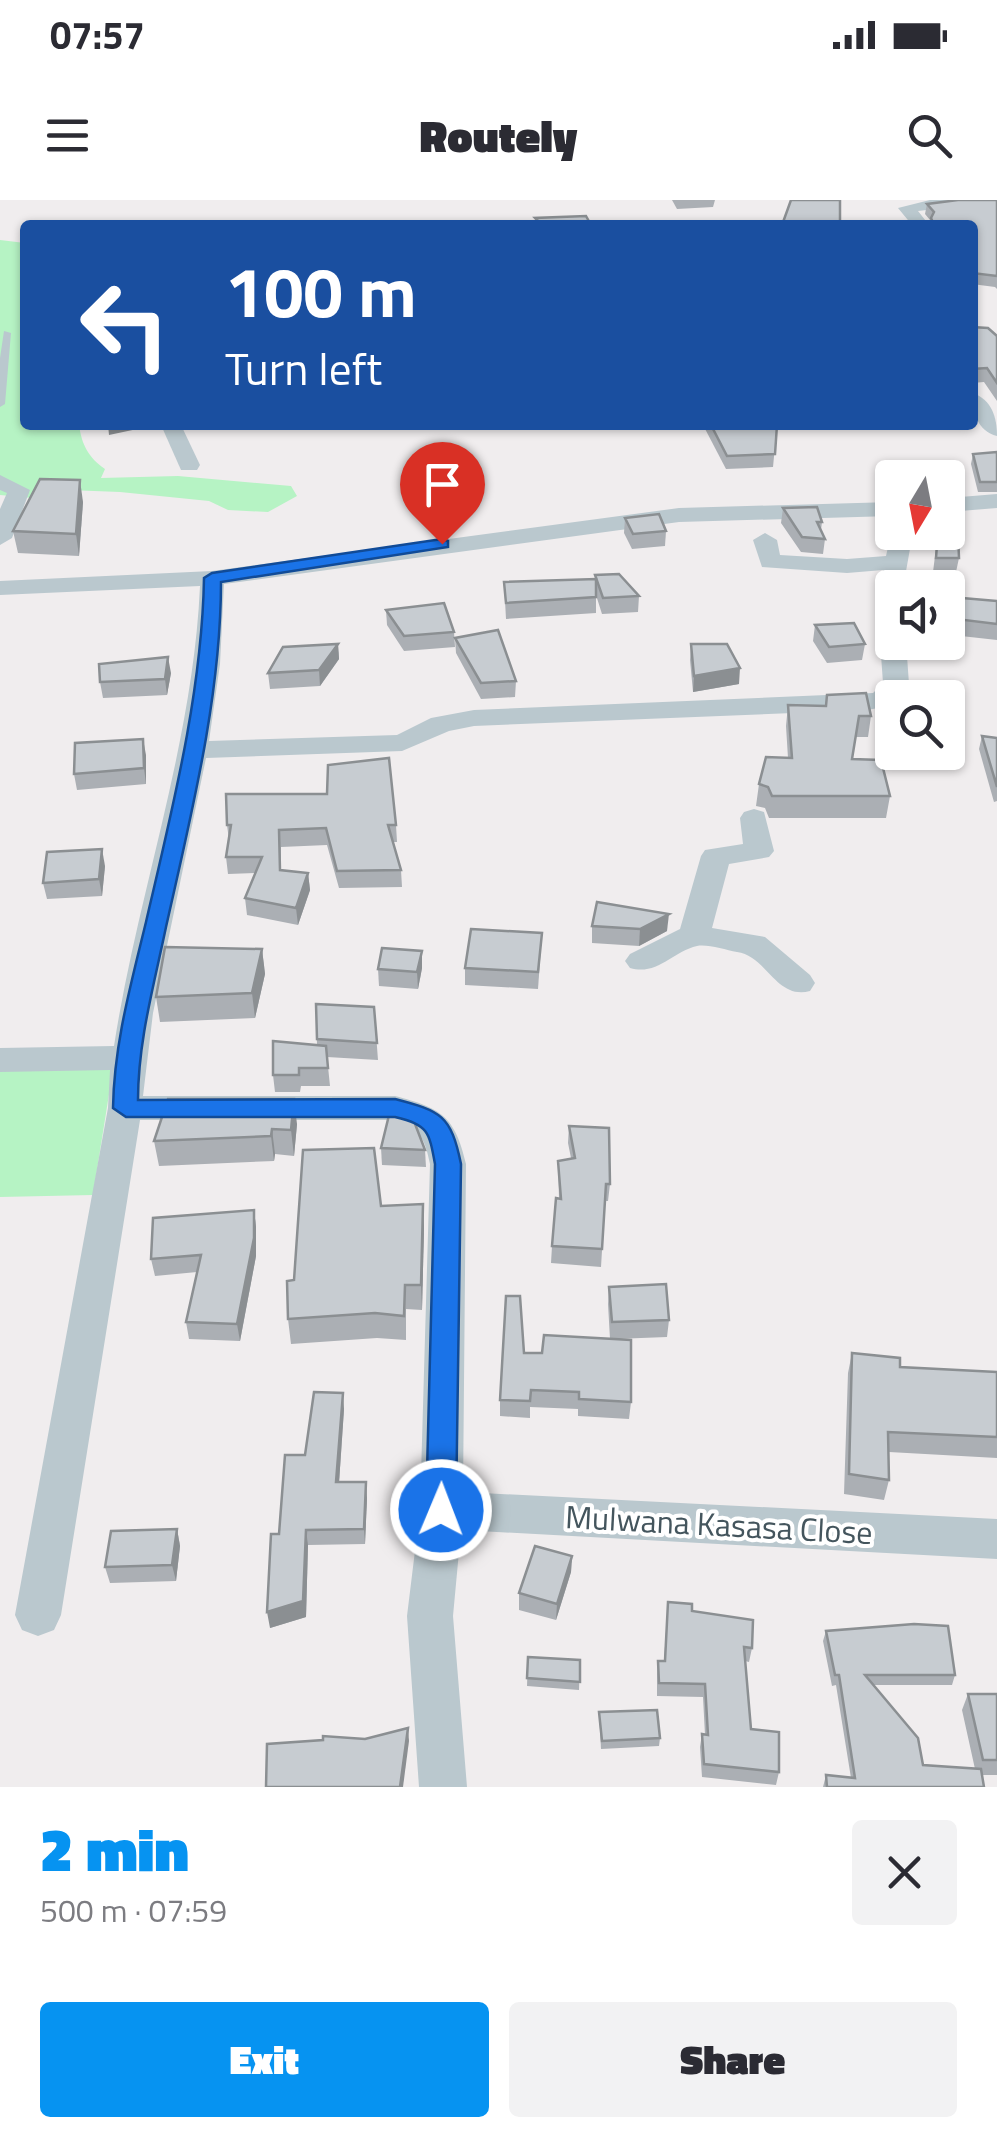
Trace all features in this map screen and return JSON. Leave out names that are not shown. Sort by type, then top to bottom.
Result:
[{"type":"street","points":[[916,220],[906,208],[909,206],[969,200]]},
{"type":"street","points":[[173,430],[189,465]]},
{"type":"street","points":[[0,482],[19,490],[0,538]]},
{"type":"street","points":[[965,504],[997,501]]},
{"type":"street","points":[[0,588],[212,578],[364,554],[679,515],[875,509]]},
{"type":"street","points":[[765,540],[770,562],[833,566],[898,562]]},
{"type":"street","points":[[896,570],[900,550]]},
{"type":"street","points":[[38,1616],[126,1108],[126,1058],[193,750],[212,637],[212,578]]},
{"type":"street","points":[[193,750],[402,743],[457,719],[867,702],[882,700],[896,684],[894,660]]},
{"type":"street","points":[[694,935],[716,856],[758,851],[754,818]]},
{"type":"street","points":[[641,960],[694,935],[754,944],[800,983]]},
{"type":"street","points":[[0,1060],[126,1058]]},
{"type":"street","points":[[126,1108],[395,1108],[427,1116],[442,1134],[448,1164],[441,1510],[430,1616],[443,1787]]},
{"type":"street","name":"Mulwana Kasasa Close","points":[[441,1510],[997,1539]]},
{"type":"lane","points":[[0,404],[7,333]]},
{"type":"green space","points":[[0,240],[20,242],[20,430],[80,430],[87,450],[105,469],[101,478],[178,476],[291,486],[297,496],[268,512],[228,510],[209,501],[120,492],[68,490],[32,498],[0,495]]},
{"type":"green space","points":[[113,1069],[93,1195],[0,1197],[0,1070]]},
{"type":"building","points":[[791,200],[840,200],[840,220],[784,220]]},
{"type":"building","points":[[997,200],[997,276],[978,274],[978,220],[932,220],[934,212],[927,204]]},
{"type":"building","points":[[586,216],[588,220],[537,220]]},
{"type":"building","points":[[978,327],[988,328],[997,336],[997,383],[987,368],[978,369]]},
{"type":"building","points":[[714,430],[777,430],[775,454],[727,456]]},
{"type":"building","points":[[997,452],[997,482],[980,482],[973,454]]},
{"type":"building","points":[[40,479],[80,480],[76,534],[13,531]]},
{"type":"building","points":[[817,507],[822,522],[817,522],[825,539],[802,537],[783,508]]},
{"type":"building","points":[[659,514],[666,531],[633,534],[625,518]]},
{"type":"building","points":[[937,550],[959,550],[959,558],[936,558]]},
{"type":"building","points":[[619,574],[639,596],[603,598],[595,575]]},
{"type":"building","points":[[596,579],[596,597],[506,603],[504,582]]},
{"type":"building","points":[[965,598],[997,601],[997,624],[965,620]]},
{"type":"building","points":[[444,603],[454,632],[404,636],[386,610]]},
{"type":"building","points":[[854,623],[865,644],[829,647],[815,625]]},
{"type":"building","points":[[498,630],[516,681],[481,683],[455,638]]},
{"type":"building","points":[[338,644],[319,670],[268,673],[283,647]]},
{"type":"building","points":[[691,644],[727,644],[740,668],[694,676]]},
{"type":"building","points":[[168,657],[165,679],[100,682],[99,664]]},
{"type":"building","points":[[866,693],[871,716],[859,716],[852,759],[875,760],[875,770],[884,770],[890,796],[772,796],[768,787],[759,784],[766,757],[792,758],[788,705],[826,706],[827,695]]},
{"type":"building","points":[[982,736],[997,738],[997,787]]},
{"type":"building","points":[[143,739],[144,768],[74,774],[75,743]]},
{"type":"building","points":[[389,758],[396,825],[388,825],[401,870],[337,871],[326,828],[279,830],[280,870],[308,873],[296,908],[245,898],[262,857],[226,857],[231,825],[227,825],[226,794],[327,794],[328,765]]},
{"type":"building","points":[[102,849],[99,879],[43,883],[47,852]]},
{"type":"building","points":[[597,902],[669,914],[640,929],[592,926]]},
{"type":"building","points":[[471,929],[542,933],[538,972],[465,968]]},
{"type":"building","points":[[165,947],[262,949],[252,993],[156,997]]},
{"type":"building","points":[[382,948],[422,951],[417,972],[378,969]]},
{"type":"building","points":[[316,1004],[374,1007],[377,1043],[317,1039]]},
{"type":"building","points":[[273,1041],[326,1046],[328,1068],[299,1068],[299,1075],[273,1075]]},
{"type":"building","points":[[168,1099],[294,1099],[291,1130],[272,1129],[271,1136],[154,1141]]},
{"type":"building","points":[[390,1111],[412,1116],[425,1150],[381,1148]]},
{"type":"building","points":[[569,1126],[609,1128],[610,1184],[606,1184],[602,1249],[552,1246],[556,1198],[561,1199],[558,1161],[575,1158]]},
{"type":"building","points":[[374,1148],[381,1206],[423,1204],[421,1285],[405,1285],[404,1316],[375,1313],[288,1319],[287,1281],[294,1280],[303,1150]]},
{"type":"building","points":[[254,1210],[254,1238],[237,1324],[186,1322],[201,1255],[151,1259],[153,1218]]},
{"type":"building","points":[[666,1284],[669,1320],[612,1322],[609,1287]]},
{"type":"building","points":[[506,1296],[520,1296],[524,1353],[542,1353],[544,1335],[631,1340],[631,1402],[579,1399],[579,1392],[531,1390],[530,1401],[500,1400]]},
{"type":"building","points":[[852,1353],[900,1358],[900,1367],[997,1372],[997,1437],[888,1432],[889,1480],[849,1474]]},
{"type":"building","points":[[314,1392],[343,1393],[336,1482],[366,1482],[364,1529],[306,1530],[303,1601],[267,1612],[271,1534],[279,1534],[285,1455],[305,1455]]},
{"type":"building","points":[[177,1529],[172,1565],[105,1567],[111,1531]]},
{"type":"building","points":[[535,1546],[572,1556],[557,1604],[519,1593]]},
{"type":"building","points":[[668,1602],[692,1604],[692,1611],[753,1620],[752,1648],[744,1647],[751,1729],[779,1732],[779,1772],[704,1764],[702,1734],[708,1735],[705,1684],[659,1683],[658,1661],[665,1661]]},
{"type":"building","points":[[914,1624],[948,1626],[955,1675],[865,1675],[918,1738],[923,1765],[981,1769],[984,1787],[827,1787],[826,1775],[855,1778],[839,1675],[835,1675],[826,1631]]},
{"type":"building","points":[[528,1657],[580,1660],[580,1682],[527,1678]]},
{"type":"building","points":[[968,1694],[997,1694],[997,1760],[983,1760]]},
{"type":"building","points":[[657,1710],[660,1738],[602,1741],[599,1712]]},
{"type":"building","points":[[408,1728],[400,1787],[266,1787],[267,1744],[323,1740],[323,1736],[365,1739]]},
{"type":"route","points":[[441,1510],[448,1164],[442,1134],[427,1116],[395,1108],[126,1108],[126,1058],[193,750],[212,637],[212,578],[442,544]]}]
